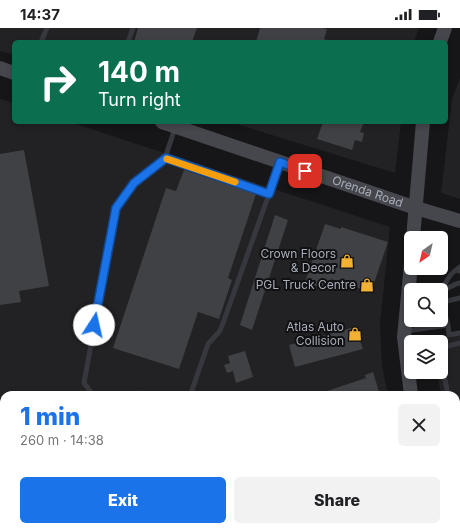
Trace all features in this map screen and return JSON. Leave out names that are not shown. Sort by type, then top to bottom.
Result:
[{"type":"street","points":[[441,40],[445,28]]},
{"type":"street","points":[[0,68],[12,72]]},
{"type":"street","name":"Orenda Road","points":[[169,124],[416,208],[460,221]]},
{"type":"street","points":[[414,231],[423,124]]},
{"type":"street","points":[[406,335],[410,275]]},
{"type":"street","points":[[410,379],[411,391]]},
{"type":"lane","points":[[42,40],[47,28]]},
{"type":"lane","points":[[129,40],[132,28]]},
{"type":"lane","points":[[90,391],[84,383],[116,208],[134,183],[166,158],[169,124]]},
{"type":"lane","points":[[166,158],[269,194]]},
{"type":"lane","points":[[192,390],[208,344],[219,332],[222,326],[280,162]]},
{"type":"lane","points":[[446,283],[451,273],[459,270]]},
{"type":"lane","points":[[448,288],[460,283]]},
{"type":"lane","points":[[448,301],[460,298]]},
{"type":"lane","points":[[448,325],[449,335],[460,333]]},
{"type":"lane","points":[[405,331],[434,327]]},
{"type":"lane","points":[[448,346],[460,343]]},
{"type":"lane","points":[[445,379],[447,391]]},
{"type":"shaded area","points":[[0,28],[419,28],[415,40],[12,40],[12,54],[0,51]]},
{"type":"shaded area","points":[[460,78],[460,199],[441,193],[452,99]]},
{"type":"shaded area","points":[[0,99],[12,102],[12,124],[76,124],[390,227],[380,324],[382,366],[387,391],[0,391]]},
{"type":"shaded area","points":[[236,124],[401,124],[395,173]]},
{"type":"shaded area","points":[[460,335],[460,391],[440,391],[438,379],[448,379],[448,338]]},
{"type":"building","points":[[138,28],[197,28],[193,40],[135,40]]},
{"type":"building","points":[[260,28],[327,29],[324,39],[326,40],[257,40]]},
{"type":"building","points":[[322,124],[363,124],[360,132],[364,133],[362,142],[355,140],[352,150],[317,139]]},
{"type":"building","points":[[24,150],[49,286],[19,291],[21,302],[0,305],[0,154]]},
{"type":"building","points":[[184,170],[256,194],[228,278],[232,280],[219,319],[198,312],[179,369],[113,348],[166,188],[176,191]]},
{"type":"building","points":[[275,215],[288,220],[252,330],[240,325]]},
{"type":"building","name":"Crown Floors & Decor","points":[[325,224],[341,229],[341,227],[388,242],[371,292],[331,279],[327,290],[305,282]]},
{"type":"building","points":[[355,327],[363,349],[295,367],[289,345]]},
{"type":"building","points":[[245,351],[253,377],[236,383],[233,371],[227,373],[224,365],[230,363],[228,356]]},
{"type":"building","points":[[373,372],[379,391],[327,391],[366,378],[365,375]]},
{"type":"slow traffic","points":[[167,159],[235,182]]},
{"type":"place","name":"Crown Floors & Decor","points":[[347,261]]},
{"type":"place","name":"PGL Truck Centre","points":[[367,285]]},
{"type":"place","name":"Atlas Auto Collision","points":[[355,334]]},
{"type":"route","points":[[94,325],[116,208],[134,183],[166,158],[269,194],[280,162],[305,171]]}]
